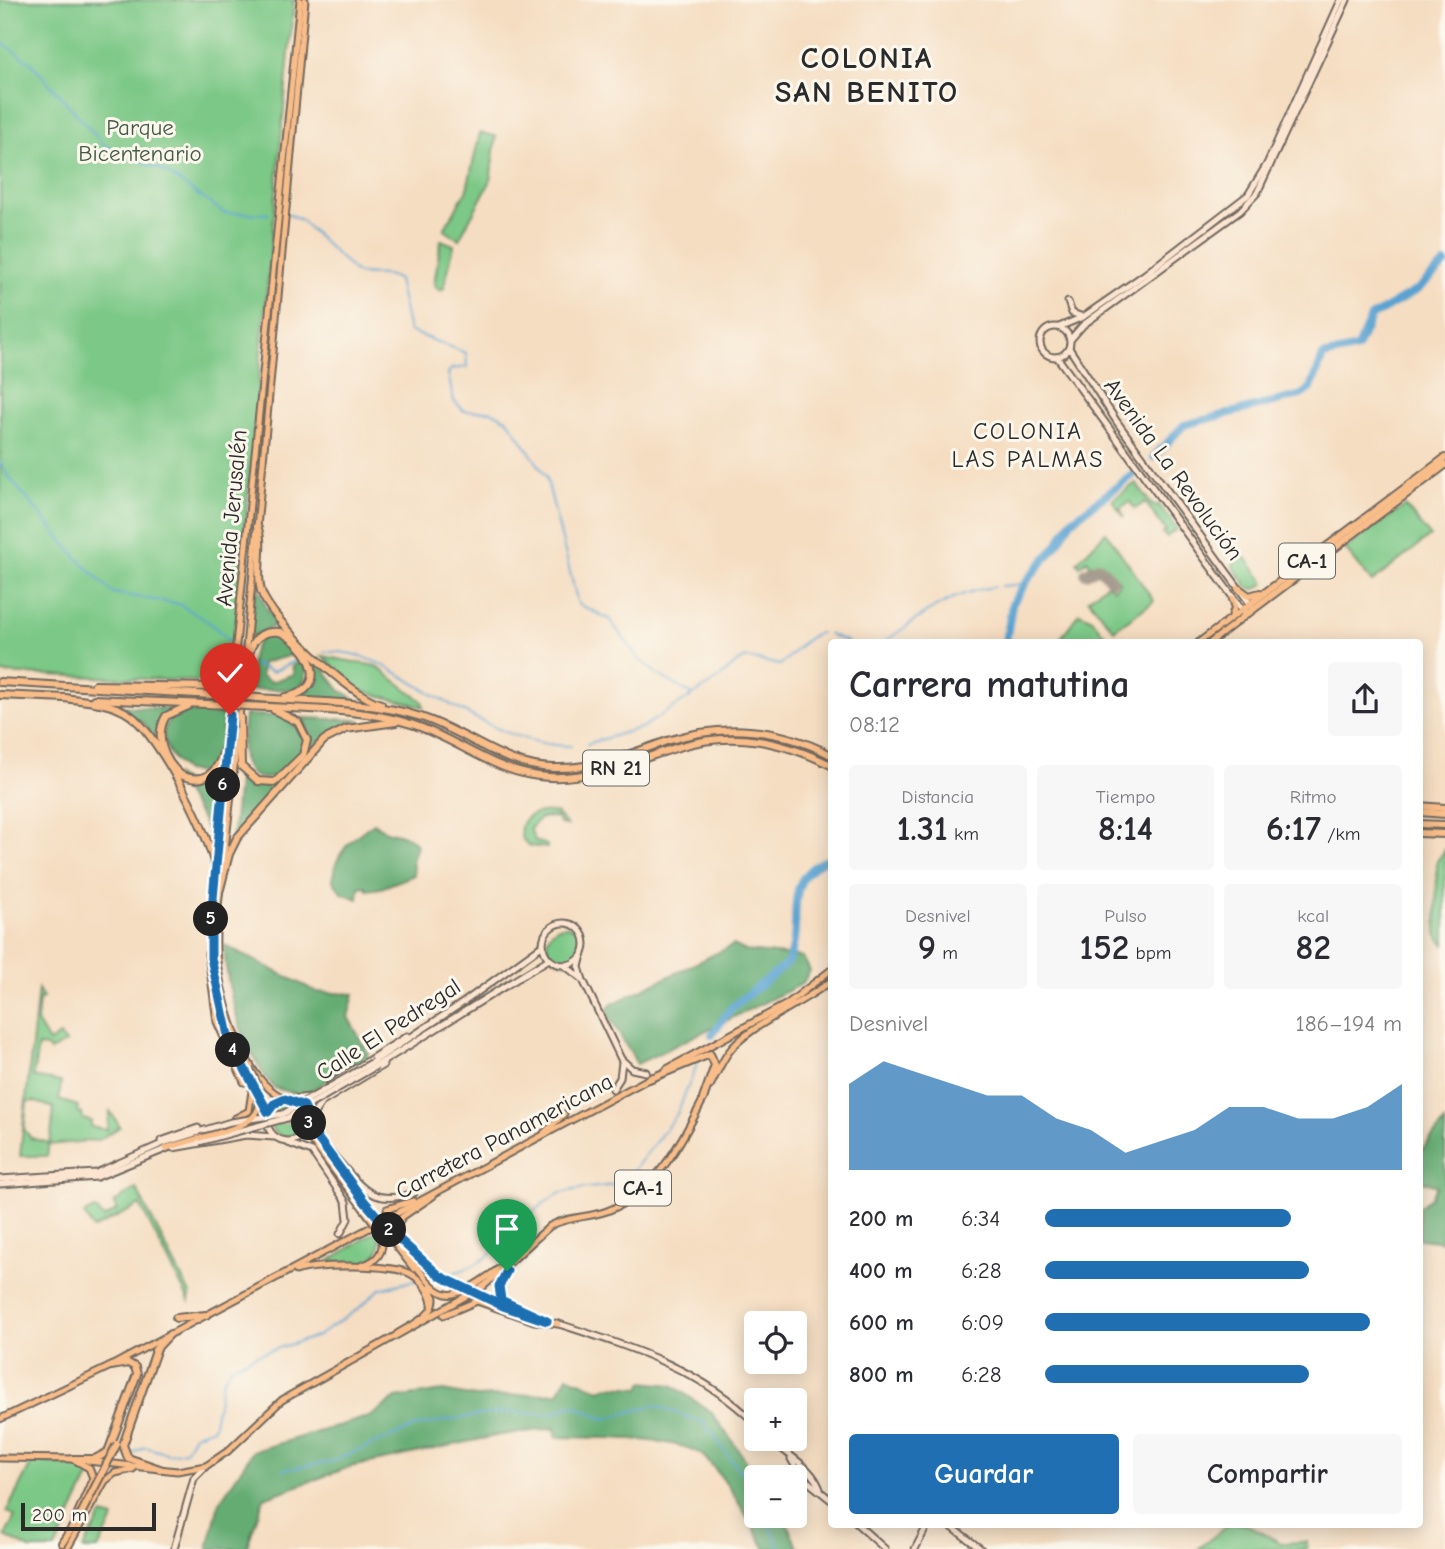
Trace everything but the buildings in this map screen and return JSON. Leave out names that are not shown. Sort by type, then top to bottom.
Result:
[{"type":"highway","name":"CA-1","points":[[1367,520],[1445,458]]},
{"type":"highway","name":"CA-1","points":[[1243,614],[1318,556],[1445,465]]},
{"type":"highway","points":[[257,526],[258,576],[270,610],[349,688],[375,702],[413,711],[423,717]]},
{"type":"highway","points":[[1238,588],[1251,596],[1274,589]]},
{"type":"highway","points":[[1232,621],[1274,589]]},
{"type":"highway","points":[[243,680],[256,638],[272,631],[287,635],[310,659],[310,683],[297,694],[266,703]]},
{"type":"highway","points":[[65,686],[155,684],[215,687],[229,677],[236,651]]},
{"type":"highway","name":"RN 21","points":[[0,682],[248,697],[266,703],[404,722],[428,730],[499,767],[539,777],[568,778],[594,774],[681,746],[716,739],[785,745],[828,764]]},
{"type":"highway","name":"RN 21","points":[[0,695],[247,706],[266,703],[367,706],[423,717],[505,758],[535,767],[565,768],[601,763],[684,736],[718,730],[785,736],[828,754]]},
{"type":"highway","points":[[64,698],[116,708],[144,727],[206,834],[216,873]]},
{"type":"highway","points":[[240,718],[241,766],[258,781],[275,782],[303,755],[307,740],[298,722],[266,703]]},
{"type":"highway","points":[[194,704],[169,714],[160,729],[162,746],[181,775],[201,778],[216,771],[224,756],[229,729]]},
{"type":"highway","points":[[220,889],[229,854],[237,838],[318,745],[346,729],[404,722]]},
{"type":"highway","points":[[1423,806],[1445,808]]},
{"type":"highway","points":[[1423,812],[1445,814]]},
{"type":"highway","points":[[1423,824],[1445,825]]},
{"type":"highway","points":[[1423,833],[1445,834]]},
{"type":"highway","points":[[647,1076],[710,1054],[715,1062],[703,1099]]},
{"type":"highway","points":[[176,1318],[206,1315]]},
{"type":"highway","points":[[63,1547],[117,1444],[157,1348],[170,1334]]},
{"type":"highway","points":[[157,1348],[123,1445],[128,1458],[160,1469]]},
{"type":"highway","points":[[73,1458],[95,1459],[108,1452],[137,1374],[135,1367],[128,1363],[111,1366]]},
{"type":"main road","name":"Avenida Jerusalén","points":[[289,1099],[274,1094],[259,1077],[240,1044],[225,1004],[216,949],[220,889],[240,718],[302,0]]},
{"type":"main road","name":"Avenida Jerusalén","points":[[267,1115],[245,1080],[229,1040],[211,958],[211,920],[302,0]]},
{"type":"main road","points":[[1059,327],[1066,331],[1070,340],[1069,348],[1057,357],[1044,352],[1040,341],[1046,330],[1083,317],[1212,225],[1248,195],[1263,172],[1341,0]]},
{"type":"main road","points":[[1070,340],[1083,325],[1240,211],[1257,193],[1347,0]]},
{"type":"main road","points":[[1068,302],[1072,313],[1083,317]]},
{"type":"main road","name":"Avenida La Revolución","points":[[1069,348],[1117,422],[1251,606]]},
{"type":"main road","name":"Avenida La Revolución","points":[[1057,357],[1243,614]]},
{"type":"main road","points":[[1223,587],[1233,580]]},
{"type":"main road","points":[[1232,598],[1235,608],[1232,621]]},
{"type":"main road","name":"CA-1","points":[[1204,639],[1243,614]]},
{"type":"main road","name":"CA-1","points":[[1213,639],[1232,621]]},
{"type":"main road","points":[[583,980],[573,970],[550,958],[543,945],[546,933],[552,926],[569,923],[583,933],[585,944],[579,967],[583,980],[621,1059],[632,1069],[647,1076]]},
{"type":"main road","name":"Calle El Pedregal","points":[[199,1140],[280,1121],[374,1064],[543,945]]},
{"type":"main road","points":[[561,964],[573,963],[582,955]]},
{"type":"main road","name":"Calle El Pedregal","points":[[0,1181],[74,1176],[116,1166],[195,1132],[238,1121],[283,1114],[416,1041],[550,958]]},
{"type":"main road","name":"Carretera Panamericana","points":[[0,1419],[111,1366],[542,1136],[647,1076],[787,1004],[828,972]]},
{"type":"main road","name":"CA-1","points":[[0,1457],[73,1458],[177,1471],[206,1466],[228,1451],[282,1400],[403,1334],[494,1279],[534,1238],[563,1220],[611,1209],[642,1190],[675,1151],[728,1053],[747,1034],[807,999],[828,983]]},
{"type":"main road","points":[[340,1234],[348,1219],[346,1202],[312,1152],[274,1137],[268,1129],[267,1115],[274,1104],[310,1097],[464,1002]]},
{"type":"main road","points":[[166,1148],[239,1127],[254,1116],[261,1095],[235,1041],[225,1004]]},
{"type":"main road","points":[[282,1140],[299,1138],[321,1103],[416,1041]]},
{"type":"main road","points":[[612,1089],[620,1078],[621,1059]]},
{"type":"main road","points":[[116,1166],[171,1136],[246,1115],[253,1094],[245,1080]]},
{"type":"main road","points":[[289,1099],[304,1106],[309,1123],[415,1274],[444,1293],[456,1293],[489,1276],[534,1238]]},
{"type":"main road","points":[[542,1136],[564,1114]]},
{"type":"main road","points":[[230,1120],[267,1115]]},
{"type":"main road","name":"Calle El Pedregal","points":[[0,1181],[97,1177],[166,1148],[246,1135],[274,1137]]},
{"type":"main road","points":[[310,1139],[365,1205],[440,1276],[503,1306],[660,1358],[687,1371],[725,1396],[744,1413]]},
{"type":"main road","points":[[325,1147],[371,1195],[394,1199],[414,1193]]},
{"type":"main road","points":[[365,1355],[431,1311],[435,1297],[395,1238],[396,1224],[405,1215],[451,1185]]},
{"type":"main road","points":[[387,1209],[426,1197]]},
{"type":"main road","points":[[353,1267],[371,1263],[379,1256],[383,1242],[380,1227]]},
{"type":"main road","points":[[526,1247],[502,1278],[499,1296],[507,1304],[547,1321]]},
{"type":"main road","points":[[277,1278],[313,1266],[353,1267],[415,1274]]},
{"type":"main road","points":[[403,1334],[477,1301],[543,1323],[558,1324]]},
{"type":"main road","points":[[525,1317],[547,1321]]},
{"type":"main road","points":[[783,1451],[794,1465]]},
{"type":"main road","points":[[63,1547],[93,1478],[89,1468],[73,1458]]},
{"type":"main road","points":[[791,1459],[803,1465]]},
{"type":"main road","points":[[174,1549],[194,1478],[206,1466]]},
{"type":"main road","points":[[807,1467],[814,1473],[820,1489]]},
{"type":"main road","points":[[63,1547],[106,1481],[115,1473],[139,1468]]},
{"type":"main road","points":[[177,1471],[194,1478]]},
{"type":"main road","points":[[807,1481],[812,1479],[814,1473]]},
{"type":"main road","points":[[807,1482],[828,1497]]},
{"type":"main road","points":[[861,1528],[885,1549]]},
{"type":"main road","points":[[915,1549],[926,1528]]},
{"type":"main road","points":[[953,1528],[981,1549]]},
{"type":"green space","name":"Parque Bicentenario","points":[[0,0],[294,0],[236,621],[230,669],[219,682],[0,673]]},
{"type":"green space","points":[[480,133],[496,136],[490,182],[459,239],[444,230],[467,189]]},
{"type":"green space","points":[[441,240],[454,245],[444,288],[440,291],[434,285]]},
{"type":"green space","points":[[1136,483],[1152,505],[1159,505],[1177,529],[1166,537],[1163,533],[1166,531],[1145,502],[1135,509],[1130,502],[1120,508],[1124,517],[1112,500]]},
{"type":"green space","points":[[1405,506],[1430,536],[1372,582],[1345,549]]},
{"type":"green space","points":[[1106,532],[1154,601],[1114,630],[1088,599],[1107,584],[1114,589],[1120,582],[1100,563],[1091,566],[1087,560],[1080,566],[1077,562]]},
{"type":"green space","points":[[1235,557],[1246,558],[1265,583],[1256,589],[1249,588],[1233,567]]},
{"type":"green space","points":[[256,582],[267,609],[285,630],[271,627],[250,638]]},
{"type":"green space","points":[[1079,613],[1091,618],[1108,639],[1060,639]]},
{"type":"green space","points":[[270,635],[283,642],[292,655],[262,663],[261,676],[271,682],[294,674],[292,666],[303,660],[307,669],[305,681],[297,689],[250,690],[254,650],[262,639]]},
{"type":"green space","points":[[322,656],[376,666],[422,701],[424,707],[358,690]]},
{"type":"green space","points":[[316,659],[340,690],[359,701],[300,697],[314,682]]},
{"type":"green space","points":[[117,706],[171,709],[158,726],[158,742],[144,724]]},
{"type":"green space","points":[[182,711],[224,713],[219,759],[205,773],[185,771],[171,756],[164,739],[166,724]]},
{"type":"green space","points":[[245,715],[280,717],[287,719],[299,730],[305,739],[300,755],[289,768],[264,778],[256,777],[250,772],[242,753]]},
{"type":"green space","points":[[302,718],[361,720],[338,728],[310,749],[311,734]]},
{"type":"green space","points":[[221,771],[215,848],[202,820],[174,775],[187,782],[199,784],[210,780]]},
{"type":"green space","points":[[239,772],[248,781],[258,785],[281,783],[232,841]]},
{"type":"green space","points":[[556,813],[567,825],[560,824],[556,817],[545,817],[530,829],[535,841],[547,845],[547,848],[530,846],[522,839],[522,825],[529,816]]},
{"type":"green space","points":[[374,823],[384,830],[407,837],[417,845],[412,861],[414,875],[381,888],[367,890],[366,886],[359,887],[358,899],[342,893],[333,881],[334,871],[340,854]]},
{"type":"green space","points":[[1445,850],[1445,945],[1436,934],[1437,861]]},
{"type":"green space","points":[[565,926],[578,931],[583,944],[578,957],[565,962],[552,957],[547,944],[552,931]]},
{"type":"green space","points":[[224,945],[317,992],[354,994],[348,1017],[368,1053],[366,1057],[304,1095],[274,1088],[253,1056],[238,1021]]},
{"type":"green space","points":[[733,945],[746,951],[803,957],[810,971],[802,984],[637,1064],[606,1011],[612,1004]]},
{"type":"green space","points":[[38,989],[43,998],[39,1000],[37,1022],[49,1042],[60,1036],[66,1043],[50,1051],[47,1047],[38,1046],[33,1077],[61,1082],[59,1100],[78,1106],[77,1112],[82,1113],[83,1119],[91,1121],[91,1127],[107,1130],[110,1111],[120,1127],[98,1140],[50,1145],[54,1108],[33,1101],[27,1102],[24,1129],[31,1138],[49,1143],[47,1156],[20,1156]]},
{"type":"green space","points":[[286,1102],[298,1107],[303,1119],[298,1131],[286,1136],[274,1131],[269,1119],[274,1107]]},
{"type":"green space","points":[[1445,1122],[1445,1242],[1423,1239],[1423,1204],[1431,1197],[1437,1186],[1423,1181],[1423,1148]]},
{"type":"green space","points":[[136,1188],[190,1294],[189,1301],[140,1205],[93,1229],[84,1214],[95,1209],[104,1218],[118,1210],[114,1203]]},
{"type":"green space","points":[[376,1231],[380,1244],[378,1252],[369,1263],[329,1261]]},
{"type":"green space","points":[[567,1376],[600,1390],[608,1386],[641,1388],[642,1382],[672,1385],[711,1412],[749,1465],[744,1465],[744,1512],[712,1466],[692,1449],[633,1439],[555,1437],[555,1428],[500,1435],[350,1467],[264,1498],[246,1549],[208,1549],[219,1503],[253,1451],[371,1416],[396,1398],[443,1391],[476,1397],[558,1393]]},
{"type":"green space","points":[[33,1460],[86,1468],[90,1475],[55,1549],[30,1549],[5,1536],[15,1516],[7,1511]]},
{"type":"green space","points":[[102,1515],[114,1518],[98,1549],[83,1549]]},
{"type":"green space","points":[[754,1528],[789,1528],[799,1549],[766,1549]]},
{"type":"green space","points":[[1224,1528],[1253,1528],[1281,1543],[1307,1542],[1307,1549],[1198,1549]]},
{"type":"waterway","points":[[0,41],[31,63],[104,145],[164,171],[224,213],[269,214]]},
{"type":"waterway","points":[[288,214],[301,220],[356,273],[388,275],[398,280],[409,331],[466,353],[467,367],[451,369],[448,374],[454,401],[464,411],[491,411],[508,420],[546,476],[578,604],[609,619],[639,659],[657,674],[693,695]]},
{"type":"waterway","points":[[1154,457],[1184,425],[1301,395],[1311,388],[1323,356],[1357,348],[1371,317],[1417,290],[1445,264]]},
{"type":"waterway","points":[[0,462],[8,476],[77,558],[113,593],[179,604],[210,623],[229,640]]},
{"type":"waterway","points":[[1006,639],[1012,604],[1029,578],[1057,545],[1071,521],[1134,474]]},
{"type":"waterway","points":[[1001,586],[1025,584]]},
{"type":"waterway","points":[[889,639],[949,600],[994,587]]},
{"type":"waterway","points":[[587,744],[643,727],[717,680],[739,661],[748,658],[780,665],[805,641],[821,633]]},
{"type":"waterway","points":[[828,634],[840,639]]},
{"type":"waterway","points":[[324,652],[340,652],[370,659],[485,723],[518,737],[571,746]]},
{"type":"waterway","points":[[254,664],[272,672],[301,658]]},
{"type":"waterway","points":[[712,1035],[731,1008],[787,964],[795,934],[798,890],[804,877],[814,866],[828,859]]},
{"type":"waterway","points":[[443,1275],[479,1263],[540,1206],[555,1196],[570,1191],[624,1183],[677,1114],[698,1062]]},
{"type":"waterway","points":[[132,1454],[145,1447],[169,1454],[185,1451],[194,1435],[213,1428],[222,1383],[230,1367],[259,1354],[318,1336],[358,1309],[380,1289],[424,1278]]},
{"type":"waterway","points":[[282,1470],[330,1462],[418,1426],[447,1420],[503,1412],[552,1414],[568,1406],[575,1406],[605,1419],[654,1405],[704,1423],[744,1477]]},
{"type":"waterway","points":[[771,1528],[780,1549]]},
{"type":"taxiway","points":[[1086,573],[1099,567],[1112,580]]},
{"type":"tunnel","points":[[244,1082],[260,1100]]},
{"type":"tunnel","points":[[266,1108],[310,1139]]},
{"type":"district","name":"COLONIA SAN BENITO","points":[[867,75]]},
{"type":"district","name":"COLONIA LAS PALMAS","points":[[1028,445]]},
{"type":"route","points":[[230,715],[210,946],[221,1012],[235,1055],[268,1112],[274,1104],[285,1099],[295,1100],[304,1106],[313,1132],[364,1201],[389,1230],[440,1276],[456,1286],[503,1306],[547,1321],[501,1300],[499,1286],[507,1271]]}]
